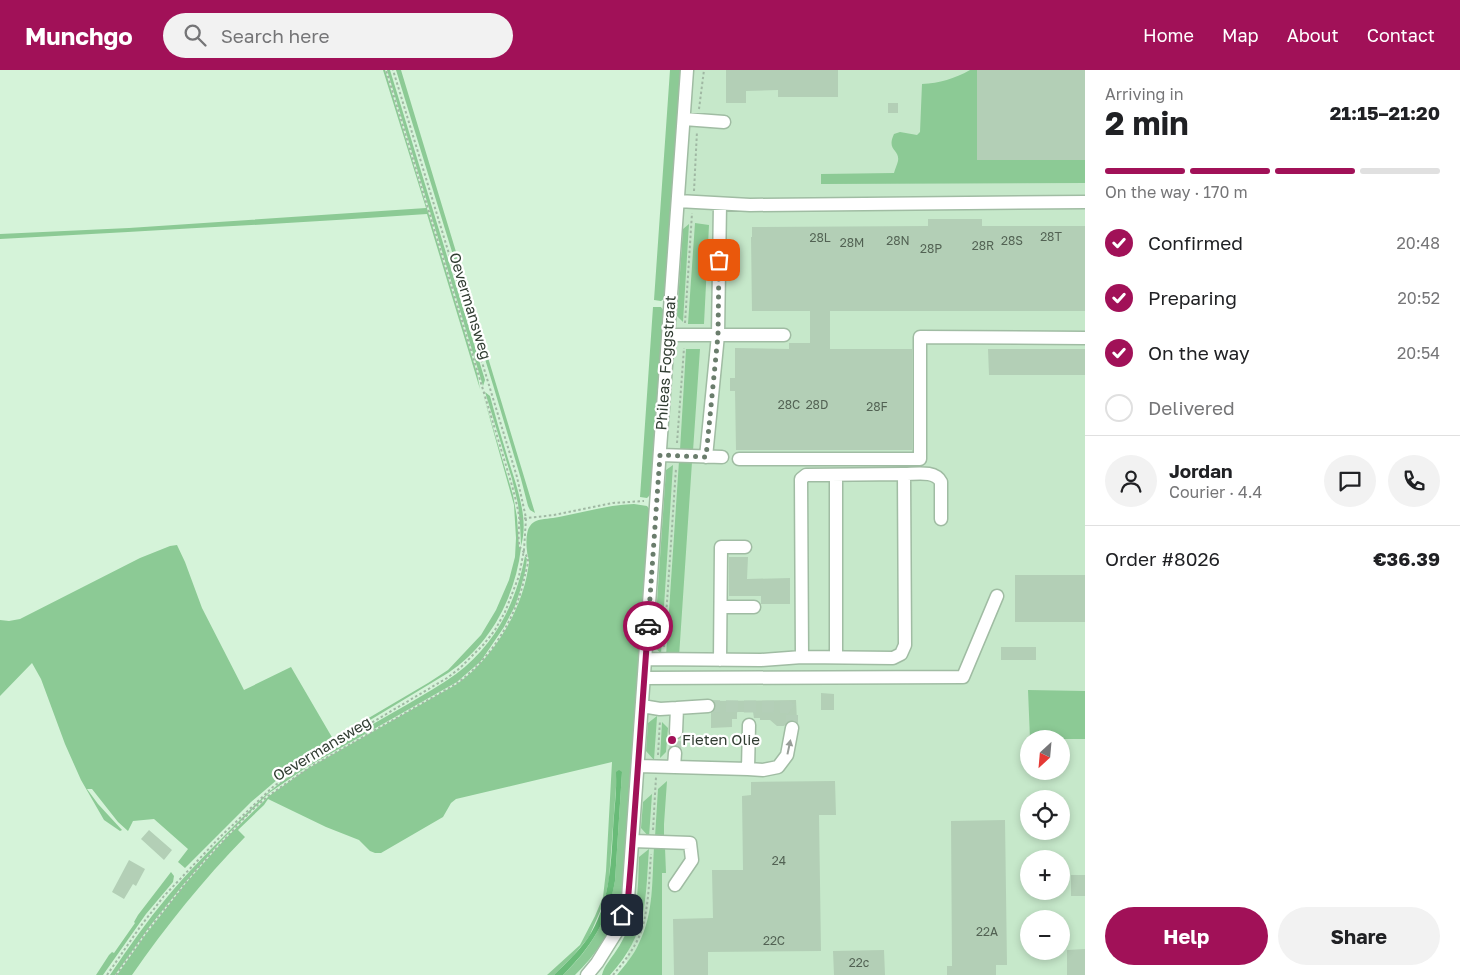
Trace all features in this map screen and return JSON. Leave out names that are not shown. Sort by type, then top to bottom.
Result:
[{"type":"street","name":"Phileas Foggstraat","points":[[587,975],[597,963],[616,931],[628,899],[687,70]]},
{"type":"street","points":[[684,119],[724,122]]},
{"type":"street","points":[[678,201],[750,205],[1085,202]]},
{"type":"street","points":[[706,457],[718,335],[720,204]]},
{"type":"street","points":[[669,335],[784,335]]},
{"type":"street","points":[[739,459],[920,459],[920,336],[1085,338]]},
{"type":"street","points":[[660,455],[722,457]]},
{"type":"street","points":[[646,659],[893,658],[901,654],[905,645],[904,474]]},
{"type":"street","points":[[802,657],[801,482],[803,476],[932,474],[940,479],[941,519]]},
{"type":"street","points":[[836,475],[836,657]]},
{"type":"street","points":[[720,660],[722,547],[745,547]]},
{"type":"street","points":[[644,678],[963,677],[997,596]]},
{"type":"street","points":[[721,607],[754,607]]},
{"type":"street","points":[[642,706],[660,709],[708,706]]},
{"type":"street","points":[[676,732],[677,708]]},
{"type":"street","points":[[748,769],[749,725]]},
{"type":"street","points":[[638,766],[763,770],[778,767],[787,755],[792,728]]},
{"type":"street","points":[[674,767],[675,753]]},
{"type":"street","points":[[633,842],[690,843],[692,860],[675,885]]},
{"type":"path","name":"Oevermansweg","points":[[116,975],[148,930],[197,869],[268,796],[310,767],[456,684],[480,662],[498,640],[518,600],[524,581],[528,560],[520,546],[519,519],[511,482],[386,70]]},
{"type":"path","name":"Oevermansweg","points":[[107,975],[164,896],[220,837],[274,786],[356,732],[447,678],[473,656],[495,630],[505,612],[519,576],[524,550],[526,518],[517,477],[393,70]]},
{"type":"path","points":[[663,660],[697,121],[704,70]]},
{"type":"path","points":[[519,519],[554,515],[613,503],[657,501]]},
{"type":"path","points":[[613,975],[626,960],[635,945],[644,920],[652,842],[660,709]]},
{"type":"shaded area","points":[[383,70],[385,70],[477,373],[480,389],[427,214],[0,239],[0,234],[129,228],[426,208]]},
{"type":"shaded area","points":[[387,70],[390,70],[485,380],[483,386]]},
{"type":"shaded area","points":[[396,70],[401,70],[535,513],[528,506],[493,385]]},
{"type":"shaded area","points":[[670,70],[681,70],[665,298],[661,301],[654,300]]},
{"type":"shaded area","points":[[692,70],[1085,70],[1085,975],[626,975]]},
{"type":"shaded area","points":[[970,70],[1085,70],[1085,183],[821,184],[821,174],[894,173],[898,157],[892,147],[894,134],[900,132],[917,135],[920,132],[922,84],[947,80]]},
{"type":"shaded area","points":[[695,223],[709,225],[704,324],[688,324]]},
{"type":"shaded area","points":[[689,224],[683,322],[677,316],[683,229]]},
{"type":"shaded area","points":[[653,307],[661,307],[664,311],[651,494],[647,498],[640,497]]},
{"type":"shaded area","points":[[686,349],[700,349],[693,451],[680,450]]},
{"type":"shaded area","points":[[485,392],[490,396],[520,498],[524,523],[521,546],[518,504]]},
{"type":"shaded area","points":[[483,394],[513,495],[519,547],[521,548],[513,585],[506,602],[498,619],[476,649],[448,673],[278,779],[251,802],[185,868],[178,862],[188,849],[154,819],[133,821],[128,831],[118,822],[92,789],[87,789],[122,830],[120,831],[104,820],[81,780],[65,744],[41,679],[32,663],[0,696],[0,620],[20,619],[140,558],[177,545],[202,608],[244,690],[291,667],[333,739],[448,670],[481,635],[496,610],[509,580],[515,557],[516,538],[514,505]]},
{"type":"shaded area","points":[[679,461],[692,462],[679,657],[666,656]]},
{"type":"shaded area","points":[[673,465],[661,654],[654,646],[666,470]]},
{"type":"shaded area","points":[[634,504],[647,506],[650,510],[623,887],[617,915],[608,934],[589,960],[575,975],[563,975],[590,944],[603,921],[612,895],[615,881],[622,772],[617,774],[609,879],[601,909],[589,937],[554,975],[547,975],[580,945],[603,897],[612,762],[456,799],[451,803],[443,817],[381,853],[370,851],[359,840],[326,827],[268,799],[238,830],[245,837],[186,904],[132,975],[117,975],[186,883],[225,839],[269,796],[307,769],[457,684],[483,660],[505,630],[521,597],[529,562],[527,534],[532,523],[541,519],[556,518],[605,507]]},
{"type":"shaded area","points":[[525,556],[527,559],[525,572],[515,606],[504,627],[481,661],[457,682],[307,767],[269,793],[223,839],[150,926],[115,975],[110,975],[145,925],[175,887],[267,794],[311,762],[438,686],[470,663],[493,636],[502,622],[516,590]]},
{"type":"shaded area","points":[[1028,690],[1085,691],[1085,739],[1070,739],[1070,730],[1030,730]]},
{"type":"shaded area","points":[[657,716],[654,760],[646,751],[648,723]]},
{"type":"shaded area","points":[[662,722],[668,728],[666,752],[660,758]]},
{"type":"shaded area","points":[[619,770],[622,772],[615,881],[608,909],[590,944],[573,965],[563,975],[554,975],[588,938],[605,900],[610,872],[616,772]]},
{"type":"shaded area","points":[[667,781],[664,837],[655,837],[658,789]]},
{"type":"shaded area","points":[[652,794],[649,837],[641,828],[643,802]]},
{"type":"shaded area","points":[[654,847],[665,848],[666,873],[662,873],[662,975],[617,975],[629,960],[644,932],[650,908]]},
{"type":"shaded area","points":[[649,849],[645,901],[638,931],[632,945],[610,975],[602,975],[632,919],[637,893],[639,857]]},
{"type":"shaded area","points":[[171,872],[174,876],[173,882],[146,914],[103,975],[96,975],[109,955],[112,952],[114,953],[135,923],[138,915]]},
{"type":"building","points":[[726,70],[838,70],[838,97],[778,97],[778,90],[746,91],[746,103],[726,103]]},
{"type":"building","points":[[977,70],[1085,70],[1085,160],[977,160]]},
{"type":"building","points":[[888,103],[898,103],[898,113],[888,113]]},
{"type":"building","points":[[928,219],[982,219],[982,226],[1085,226],[1085,311],[830,311],[830,349],[912,349],[912,450],[736,450],[735,391],[730,391],[730,378],[735,378],[735,348],[789,349],[789,343],[810,343],[810,311],[752,311],[752,227],[928,226]]},
{"type":"building","points":[[988,349],[1085,349],[1085,375],[989,375]]},
{"type":"building","points":[[729,557],[748,557],[747,579],[790,578],[790,604],[761,604],[761,596],[729,596]]},
{"type":"building","points":[[1015,575],[1085,575],[1085,622],[1015,622]]},
{"type":"building","points":[[1001,647],[1036,647],[1036,660],[1001,660]]},
{"type":"building","points":[[821,693],[834,694],[834,710],[821,710]]},
{"type":"building","points":[[796,700],[797,721],[789,721],[784,726],[777,726],[770,720],[754,718],[753,712],[737,712],[737,719],[732,719],[732,727],[711,728],[711,713],[715,710],[716,706],[714,701]]},
{"type":"building","points":[[835,781],[836,815],[819,815],[821,951],[708,952],[708,975],[674,975],[673,919],[713,918],[712,870],[743,870],[742,796],[751,795],[751,782]]},
{"type":"building","points":[[1005,820],[1007,965],[996,965],[996,975],[947,975],[947,966],[952,966],[951,821]]},
{"type":"building","points":[[149,830],[172,850],[164,860],[141,839]]},
{"type":"building","points":[[129,860],[145,869],[136,886],[133,884],[124,899],[112,892]]},
{"type":"building","points":[[1071,875],[1085,875],[1085,896],[1071,896]]},
{"type":"building","points":[[1085,949],[1085,975],[1067,975],[1067,960],[1070,960],[1070,950]]},
{"type":"building","points":[[884,950],[885,975],[834,975],[833,951]]},
{"type":"tunnel","points":[[708,706],[788,707],[792,710],[792,728]]},
{"type":"tunnel","points":[[675,753],[676,732]]},
{"type":"way so far","points":[[648,626],[660,455],[706,457],[718,335],[719,260]]},
{"type":"place","name":"Fieten Olie","points":[[672,740]]},
{"type":"route","points":[[622,915],[628,899],[648,626]]}]
